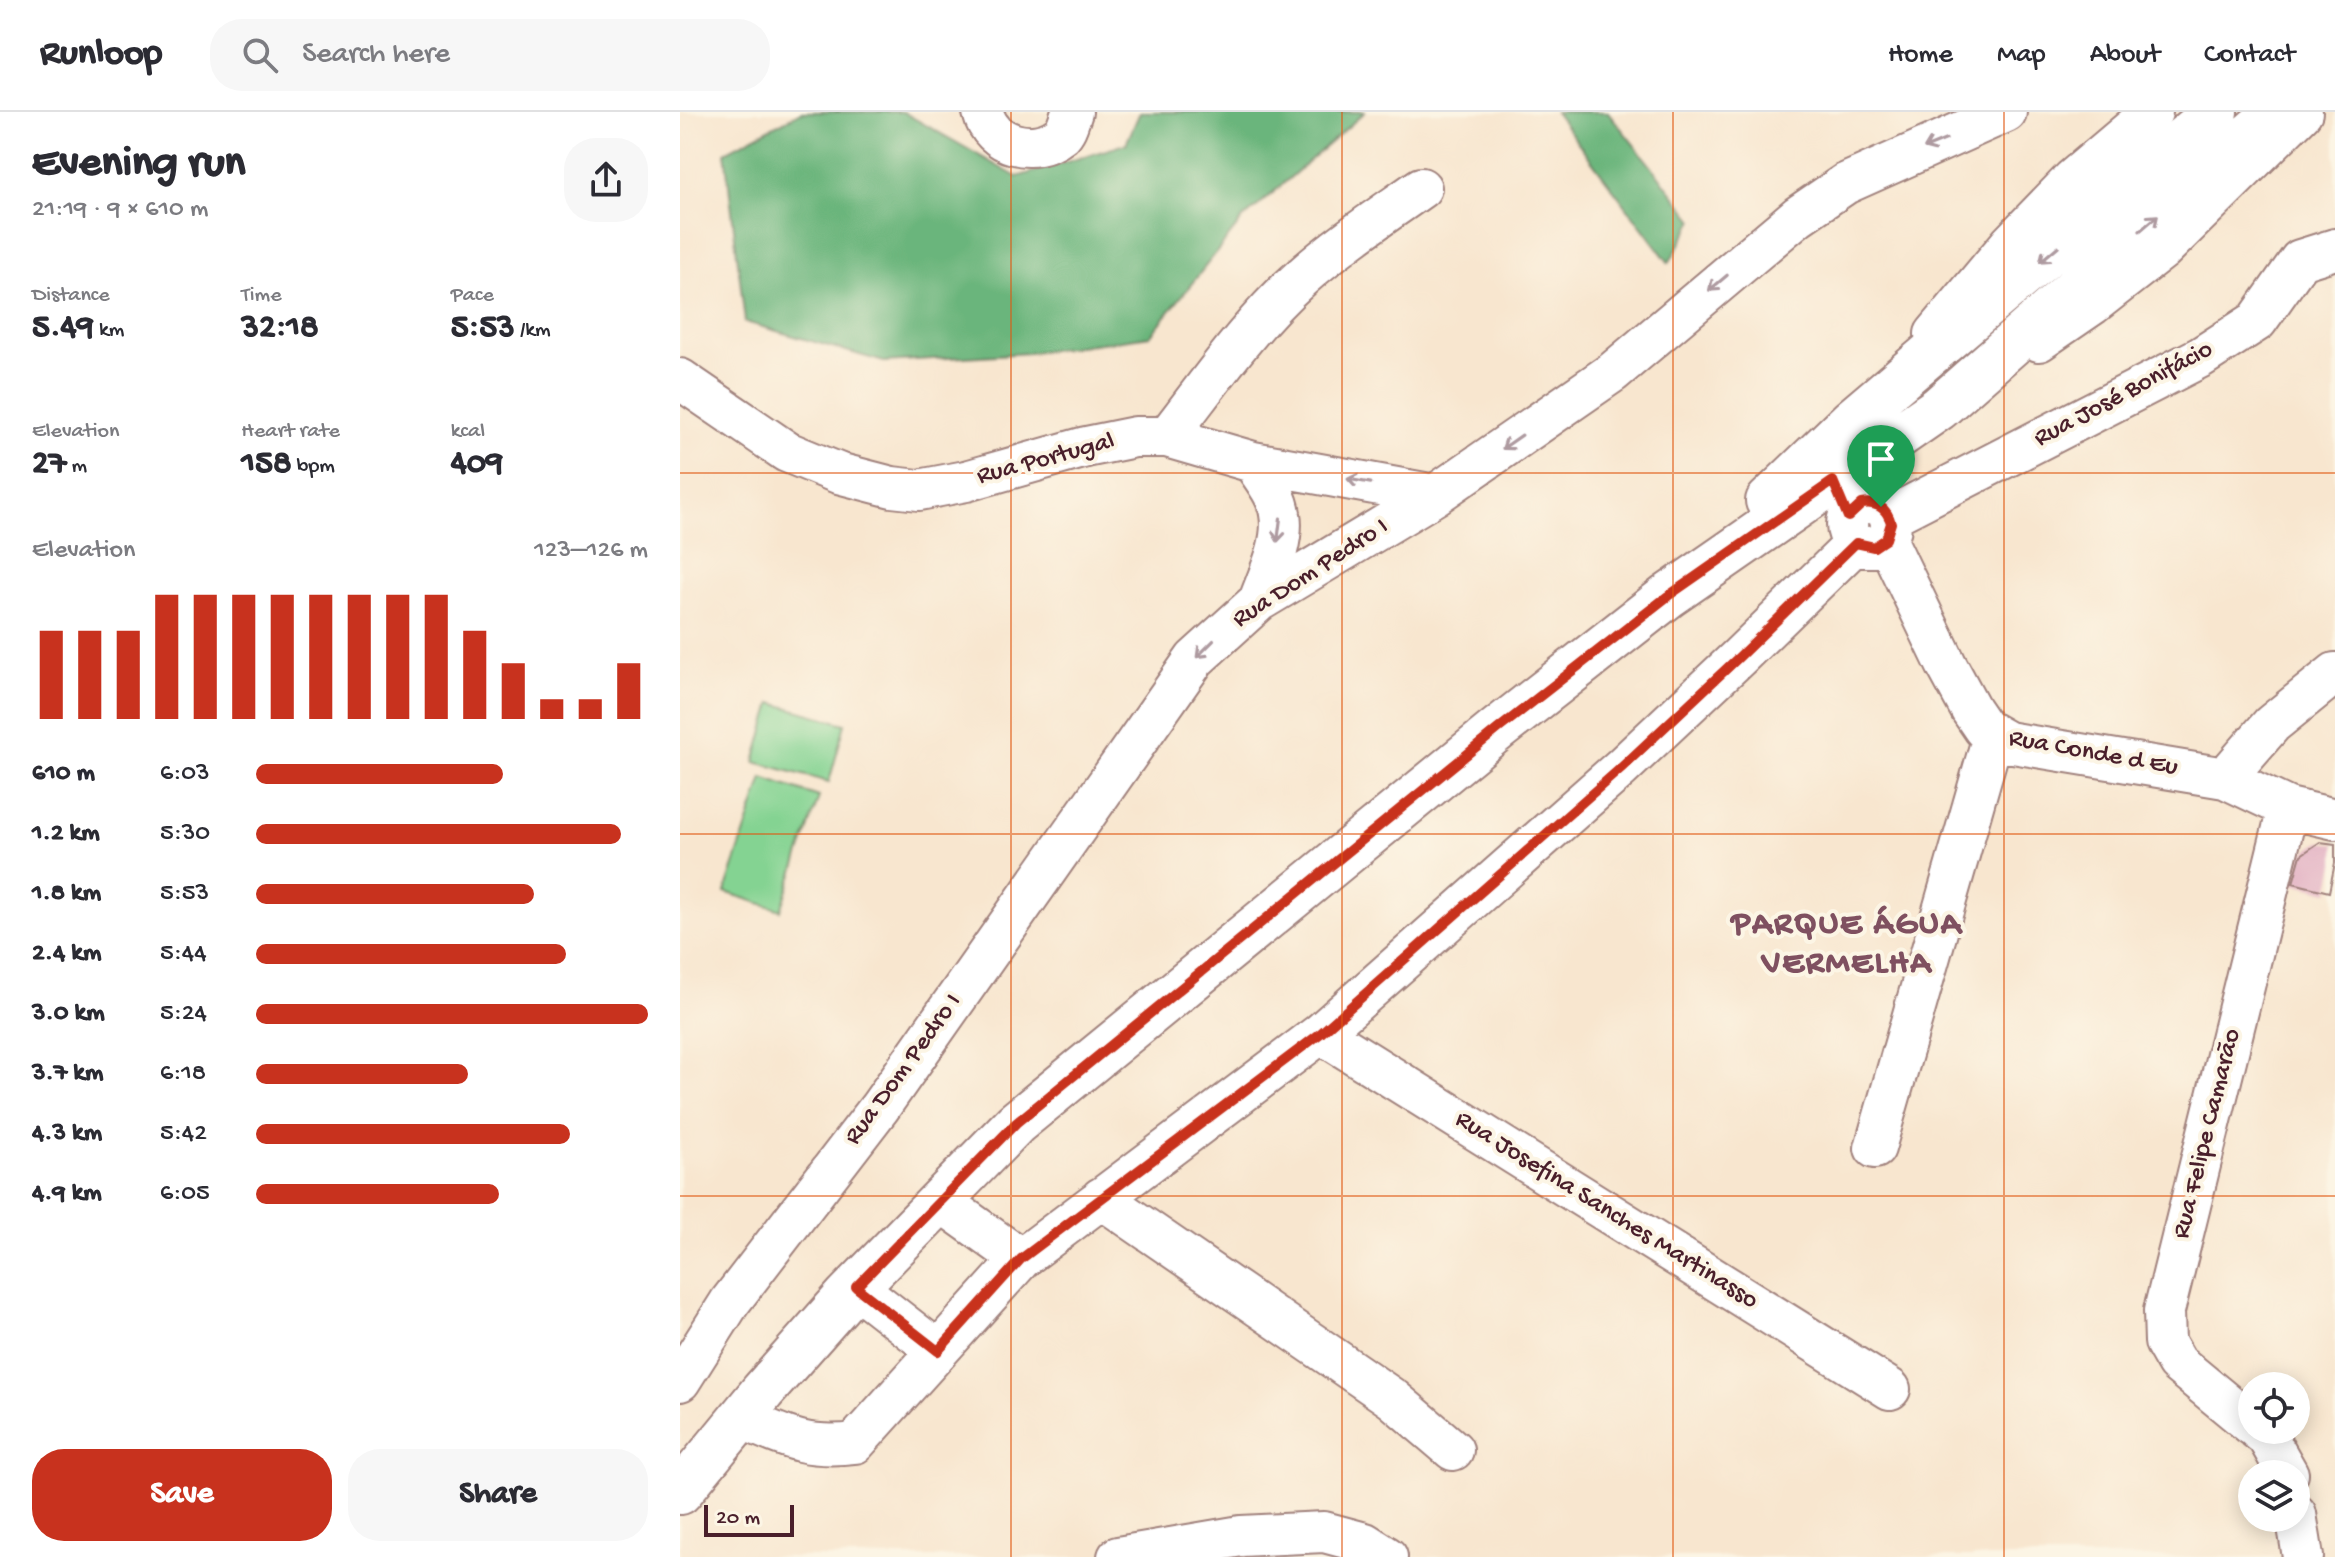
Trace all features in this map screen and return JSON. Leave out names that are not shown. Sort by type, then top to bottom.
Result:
[{"type":"main road","points":[[1668,596],[1863,497],[1910,372],[2215,112]]},
{"type":"main road","points":[[680,1492],[856,1287],[1016,1123],[1498,729],[1668,596],[1863,497],[1939,408],[2276,112]]},
{"type":"street","points":[[983,112],[989,129],[1000,139],[1018,145],[1044,144],[1063,133],[1072,112]]},
{"type":"street","name":"Rua Dom Pedro I","points":[[680,1381],[730,1302],[880,1107],[1195,659],[1259,601],[1435,495],[1613,372],[1798,216],[1833,192],[1876,168],[2006,112]]},
{"type":"street","points":[[1910,372],[1941,325],[2010,244],[2073,179],[2152,112]]},
{"type":"street","points":[[1939,408],[2093,304],[2162,250],[2302,112]]},
{"type":"street","points":[[1167,437],[1237,348],[1300,279],[1421,188]]},
{"type":"street","name":"Rua José Bonifácio","points":[[741,1418],[798,1443],[827,1446],[855,1443],[1021,1259],[1321,1033],[1621,768],[1739,657],[1863,497],[2201,357],[2257,321],[2300,260],[2335,249]]},
{"type":"street","name":"Rua Portugal","points":[[680,378],[787,452],[838,473],[892,487],[919,490],[966,481],[1086,447],[1135,437],[1167,437],[1253,462],[1435,495]]},
{"type":"street","points":[[1253,462],[1273,493],[1280,514],[1276,546],[1259,601]]},
{"type":"street","name":"Rua Conde d Eu","points":[[1863,497],[1952,676],[1984,729],[1993,736],[2007,742],[2225,778],[2288,808],[2335,819]]},
{"type":"street","points":[[2225,778],[2272,724],[2335,673]]},
{"type":"street","points":[[1875,1148],[1993,736]]},
{"type":"street","name":"Rua Felipe Camarão","points":[[2238,1413],[2177,1363],[2165,1342],[2164,1311],[2288,808]]},
{"type":"street","name":"Rua Josefina Sanches Martinasso","points":[[1321,1033],[1890,1389]]},
{"type":"street","points":[[1101,1198],[1393,1399],[1453,1450]]},
{"type":"street","points":[[940,1201],[1021,1259]]},
{"type":"street","points":[[856,1287],[938,1351]]},
{"type":"street","points":[[1118,1557],[1241,1536],[1324,1532],[1365,1543],[1387,1557]]},
{"type":"street","points":[[2299,1532],[2303,1557]]},
{"type":"green space","points":[[801,112],[903,112],[1017,177],[1126,144],[1140,112],[1365,112],[1243,219],[1150,336],[1029,353],[884,362],[745,322],[725,152]]},
{"type":"green space","points":[[1555,112],[1608,112],[1694,220],[1669,263]]},
{"type":"green space","points":[[772,703],[845,724],[829,782],[755,762]]},
{"type":"green space","points":[[763,778],[819,797],[781,910],[725,892]]},
{"type":"building","points":[[2320,842],[2335,844],[2329,892],[2293,883],[2301,855]]},
{"type":"district","name":"PARQUE ÁGUA VERMELHA","points":[[1847,946]]},
{"type":"route","points":[[1833,481],[1848,517],[1862,504],[1881,507],[1889,517],[1891,530],[1881,544],[1874,547],[1856,543],[1621,768],[1321,1033],[1021,1259],[938,1351],[856,1287],[1016,1123],[1498,729],[1668,596],[1833,481]]}]
